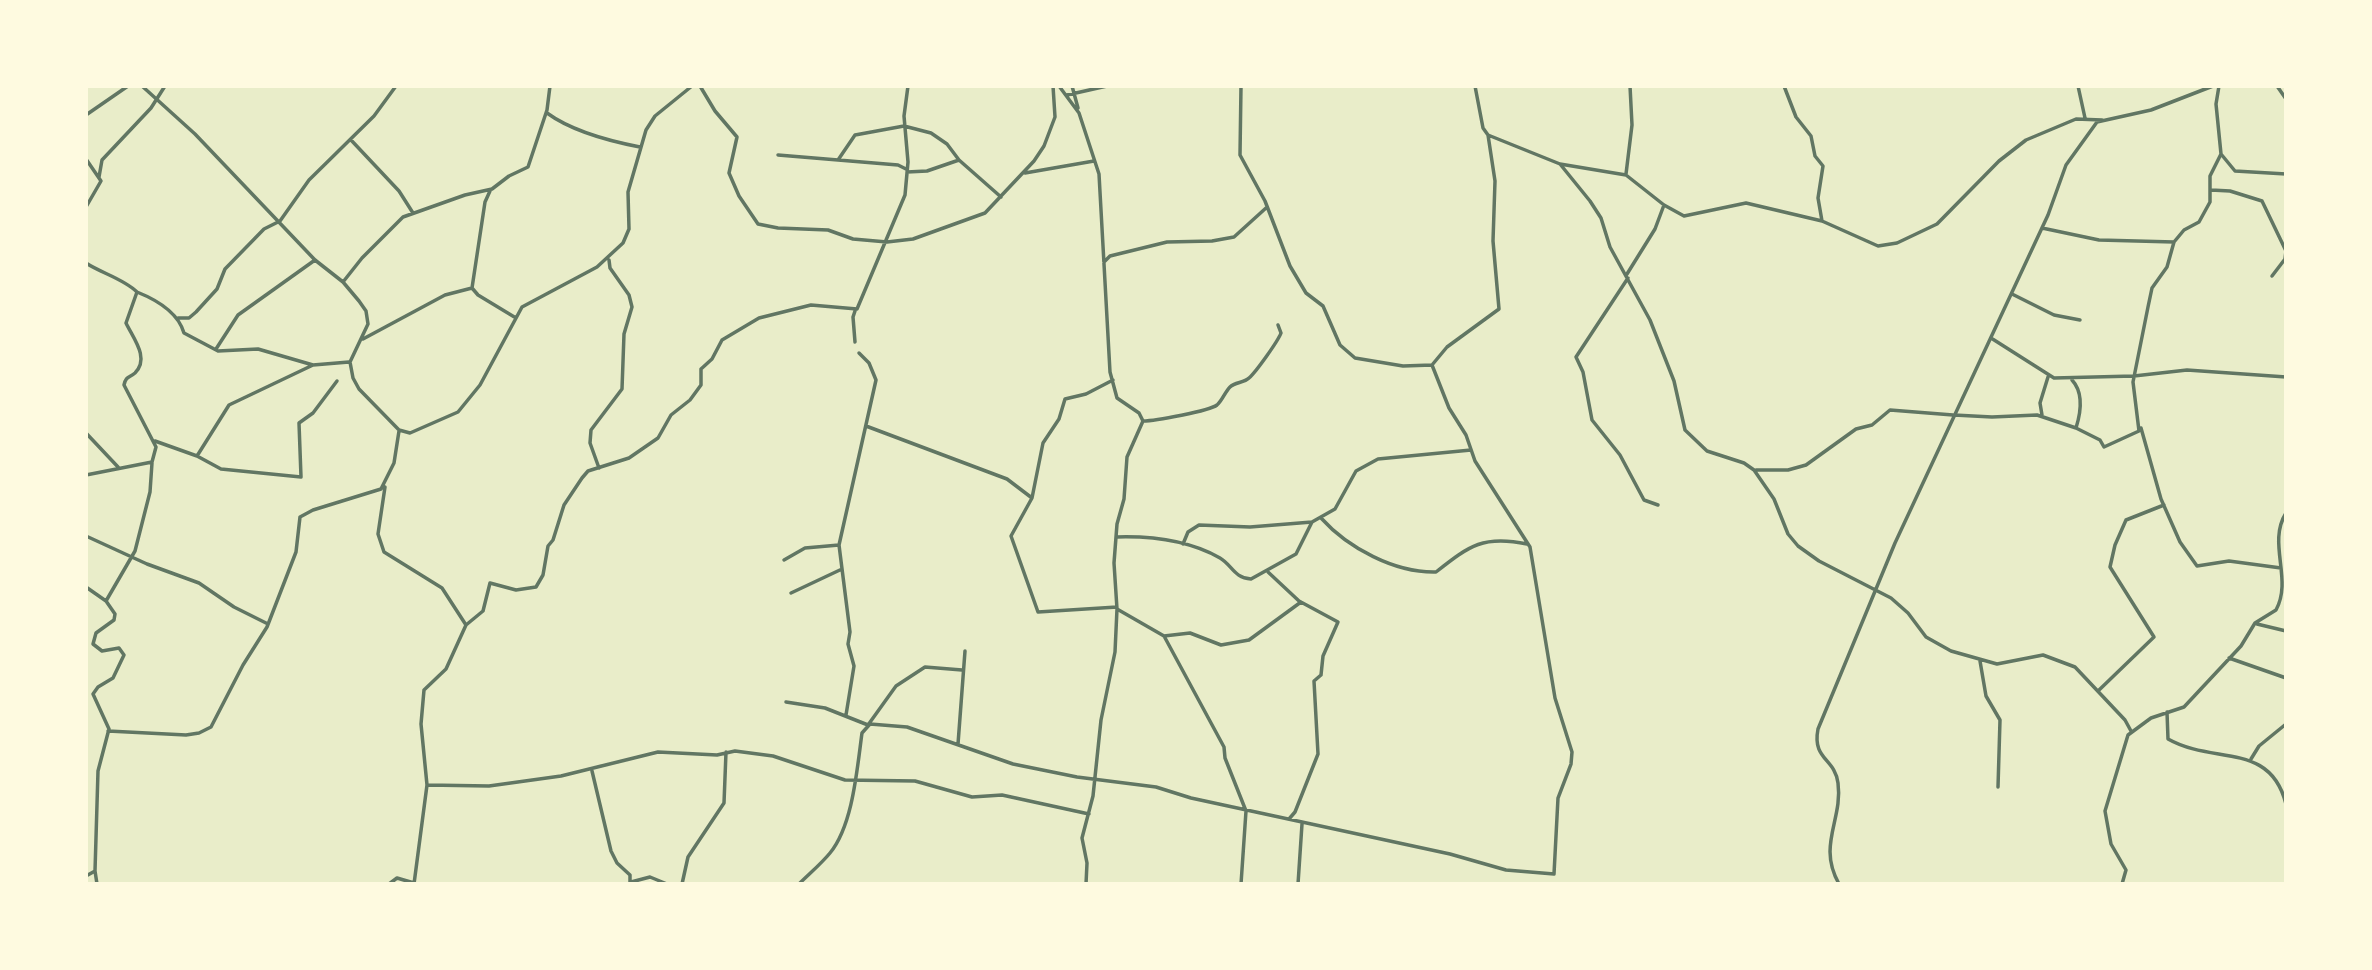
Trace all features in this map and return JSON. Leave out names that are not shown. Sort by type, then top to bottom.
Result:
[{"type":"street","points":[[86,115],[128,86]]},
{"type":"street","points":[[142,86],[155,100],[184,122],[315,260],[343,282],[369,318],[350,362],[350,370],[359,389],[399,430],[412,433],[458,412],[480,385],[516,318],[531,300],[609,258],[628,236],[626,201],[640,146],[655,116],[692,86]]},
{"type":"street","points":[[86,207],[100,185],[102,160],[165,86]]},
{"type":"street","points":[[178,318],[189,318],[196,312],[217,289],[226,269],[264,229],[280,221],[309,180],[374,116],[396,86]]},
{"type":"street","points":[[516,318],[478,295],[472,288],[485,199],[492,190],[530,164],[540,127],[547,113],[550,86]]},
{"type":"street","points":[[700,86],[715,111],[737,137],[729,173],[758,224],[778,228],[828,230],[853,239],[887,242],[914,239],[985,213],[1041,153],[1054,124],[1052,86]]},
{"type":"street","points":[[855,342],[853,317],[905,195],[904,127],[908,86]]},
{"type":"street","points":[[1059,86],[1079,113]]},
{"type":"street","points":[[1072,86],[1100,177],[1103,264],[1113,380],[1118,398],[1139,413],[1143,421],[1126,462],[1124,499],[1116,537],[1115,652],[1101,720],[1096,778],[1082,841],[1087,863],[1086,884]]},
{"type":"street","points":[[1067,95],[1107,86]]},
{"type":"street","points":[[1241,86],[1240,155],[1290,266],[1306,293],[1323,306],[1340,345],[1348,354],[1355,358],[1403,366],[1432,365],[1447,347],[1500,308],[1493,241],[1495,181],[1488,135],[1483,128],[1475,86]]},
{"type":"street","points":[[1626,175],[1632,125],[1630,86]]},
{"type":"street","points":[[1784,86],[1796,117],[1811,136],[1815,156],[1823,166],[1818,198],[1822,221]]},
{"type":"street","points":[[2078,86],[2085,118]]},
{"type":"street","points":[[1488,135],[1560,164],[1626,175],[1664,205],[1686,216],[1750,203],[1822,221],[1878,246],[1897,243],[1937,224],[1998,161],[2026,140],[2061,123],[2085,118],[2103,120],[2151,110],[2213,86]]},
{"type":"street","points":[[2219,86],[2216,104],[2221,155],[2235,171],[2286,174]]},
{"type":"street","points":[[2277,86],[2286,99]]},
{"type":"street","points":[[547,113],[558,121],[602,139],[640,146]]},
{"type":"street","points":[[1839,884],[1831,867],[1829,842],[1839,783],[1835,772],[1819,754],[1816,741],[1876,590],[2042,228],[2066,165],[2092,127],[2103,120]]},
{"type":"street","points":[[838,160],[856,135],[904,127],[936,136],[1001,197]]},
{"type":"street","points":[[351,140],[399,191],[413,213]]},
{"type":"street","points":[[778,155],[898,165],[906,171],[933,169],[959,160]]},
{"type":"street","points":[[2221,155],[2212,168],[2210,202],[2199,222],[2184,230],[2174,242],[2167,267],[2152,288],[2134,376],[2141,428],[2164,505],[2183,548],[2197,566],[2229,561],[2281,568]]},
{"type":"street","points":[[86,159],[99,177]]},
{"type":"street","points":[[1023,173],[1094,161]]},
{"type":"street","points":[[1560,164],[1597,210],[1610,247],[1644,307],[1674,380],[1687,433],[1707,451],[1744,463],[1754,470],[1774,499],[1788,534],[1798,546],[1819,561],[1900,605],[1928,639],[1980,662],[2006,663],[2043,655],[2075,667],[2131,731]]},
{"type":"street","points":[[343,282],[396,223],[413,213],[492,190]]},
{"type":"street","points":[[2210,190],[2230,191],[2262,201],[2286,251],[2285,259],[2272,276]]},
{"type":"street","points":[[1658,505],[1648,503],[1640,495],[1620,455],[1592,420],[1584,375],[1576,357],[1655,229],[1664,205]]},
{"type":"street","points":[[1103,264],[1110,256],[1167,242],[1212,242],[1234,237],[1266,208]]},
{"type":"street","points":[[2042,228],[2099,240],[2174,242]]},
{"type":"street","points":[[599,468],[590,443],[591,430],[622,389],[624,334],[632,307],[629,295],[610,268],[609,258]]},
{"type":"street","points":[[216,350],[238,315],[315,260]]},
{"type":"street","points":[[86,263],[114,280],[129,284],[137,292],[154,300],[178,318],[184,333],[216,350],[258,349],[313,365]]},
{"type":"street","points":[[361,340],[445,295],[472,288]]},
{"type":"street","points":[[137,292],[126,323],[141,357],[138,368],[126,378],[124,385],[144,427],[155,441],[197,456],[221,469],[301,477],[299,423],[313,413],[337,381]]},
{"type":"street","points":[[2012,294],[2054,315],[2080,320]]},
{"type":"street","points":[[389,884],[397,878],[414,884],[427,785],[421,724],[424,690],[446,669],[466,625],[483,611],[490,583],[516,590],[536,587],[564,505],[582,478],[588,471],[629,458],[657,438],[674,411],[695,394],[701,385],[701,369],[710,362],[725,338],[759,318],[808,306],[857,309]]},
{"type":"street","points":[[1143,421],[1164,421],[1175,414],[1196,413],[1217,405],[1232,385],[1249,378],[1274,347],[1280,333],[1278,325]]},
{"type":"street","points":[[1991,338],[2048,377],[2072,380],[2187,370],[2286,377]]},
{"type":"street","points":[[846,715],[854,666],[848,644],[850,632],[839,545],[876,376],[866,358],[859,353]]},
{"type":"street","points":[[197,456],[229,405],[313,365],[350,362]]},
{"type":"street","points":[[786,702],[846,715],[869,725],[907,727],[1013,764],[1156,787],[1302,824],[1450,854],[1506,870],[1553,874],[1559,791],[1571,764],[1572,752],[1555,698],[1548,640],[1528,544],[1494,495],[1449,408],[1432,365]]},
{"type":"street","points":[[2042,416],[2040,404],[2048,377]]},
{"type":"street","points":[[1113,380],[1086,394],[1065,399],[1059,419],[1043,443],[1032,498],[1011,536],[1037,610],[1045,612],[1117,608],[1164,636],[1224,747],[1225,758],[1246,811],[1241,884]]},
{"type":"street","points":[[2072,380],[2078,388],[2080,400],[2076,428]]},
{"type":"street","points":[[1754,470],[1780,471],[1806,465],[1856,429],[1871,425],[1890,410],[1954,415],[2042,416],[2076,428],[2100,440],[2104,447],[2129,438],[2141,428]]},
{"type":"street","points":[[866,426],[1007,479],[1032,498]]},
{"type":"street","points":[[399,430],[394,463],[385,485],[378,534],[384,552],[442,588],[466,625]]},
{"type":"street","points":[[86,433],[118,467]]},
{"type":"street","points":[[106,600],[133,557],[150,492],[152,462],[156,456],[155,441]]},
{"type":"street","points":[[1183,544],[1188,532],[1199,525],[1250,527],[1312,522],[1339,505],[1356,471],[1371,461],[1471,450]]},
{"type":"street","points":[[86,475],[152,462]]},
{"type":"street","points":[[108,731],[186,735],[208,730],[218,718],[229,690],[268,624],[296,552],[297,526],[302,515],[364,496],[385,485]]},
{"type":"street","points":[[2098,691],[2154,637],[2110,567],[2115,545],[2126,520],[2164,505]]},
{"type":"street","points":[[2122,884],[2126,870],[2112,844],[2105,804],[2113,789],[2123,744],[2131,731],[2167,712],[2185,707],[2255,624],[2270,615],[2280,601],[2278,529],[2286,513]]},
{"type":"street","points":[[1321,518],[1341,538],[1379,558],[1427,572],[1436,572],[1483,541],[1499,539],[1528,544]]},
{"type":"street","points":[[1116,537],[1152,536],[1183,544],[1221,558],[1242,578],[1254,579],[1298,552],[1312,522]]},
{"type":"street","points":[[86,536],[199,583],[234,607],[268,624]]},
{"type":"street","points":[[784,560],[805,548],[839,545]]},
{"type":"street","points":[[791,593],[842,569]]},
{"type":"street","points":[[1268,572],[1301,602],[1336,619],[1338,625],[1323,656],[1321,675],[1314,681],[1316,762],[1295,812],[1287,820]]},
{"type":"street","points":[[86,587],[106,600],[115,618],[96,633],[93,644],[103,651],[119,648],[124,655],[113,678],[98,687],[93,694],[108,731],[98,771],[95,871],[97,884]]},
{"type":"street","points":[[1164,636],[1190,633],[1221,645],[1249,640],[1301,602]]},
{"type":"street","points":[[2255,624],[2286,631]]},
{"type":"street","points":[[958,744],[965,652]]},
{"type":"street","points":[[2229,658],[2286,678]]},
{"type":"street","points":[[1980,662],[1986,696],[2000,720],[1998,787]]},
{"type":"street","points":[[799,884],[833,848],[847,818],[862,733],[897,686],[925,667],[962,670]]},
{"type":"street","points":[[2167,712],[2170,740],[2205,753],[2251,759],[2270,772],[2284,789],[2286,804]]},
{"type":"street","points":[[2251,759],[2259,746],[2286,724]]},
{"type":"street","points":[[427,785],[489,786],[592,770],[658,752],[714,755],[726,752],[770,755],[845,780],[915,781],[972,797],[1002,795],[1089,814]]},
{"type":"street","points":[[682,884],[688,856],[724,803],[726,752]]},
{"type":"street","points":[[592,770],[611,851],[617,863],[630,875],[631,883],[650,877],[667,884]]},
{"type":"street","points":[[1298,884],[1302,824]]},
{"type":"street","points":[[86,876],[95,871]]}]
